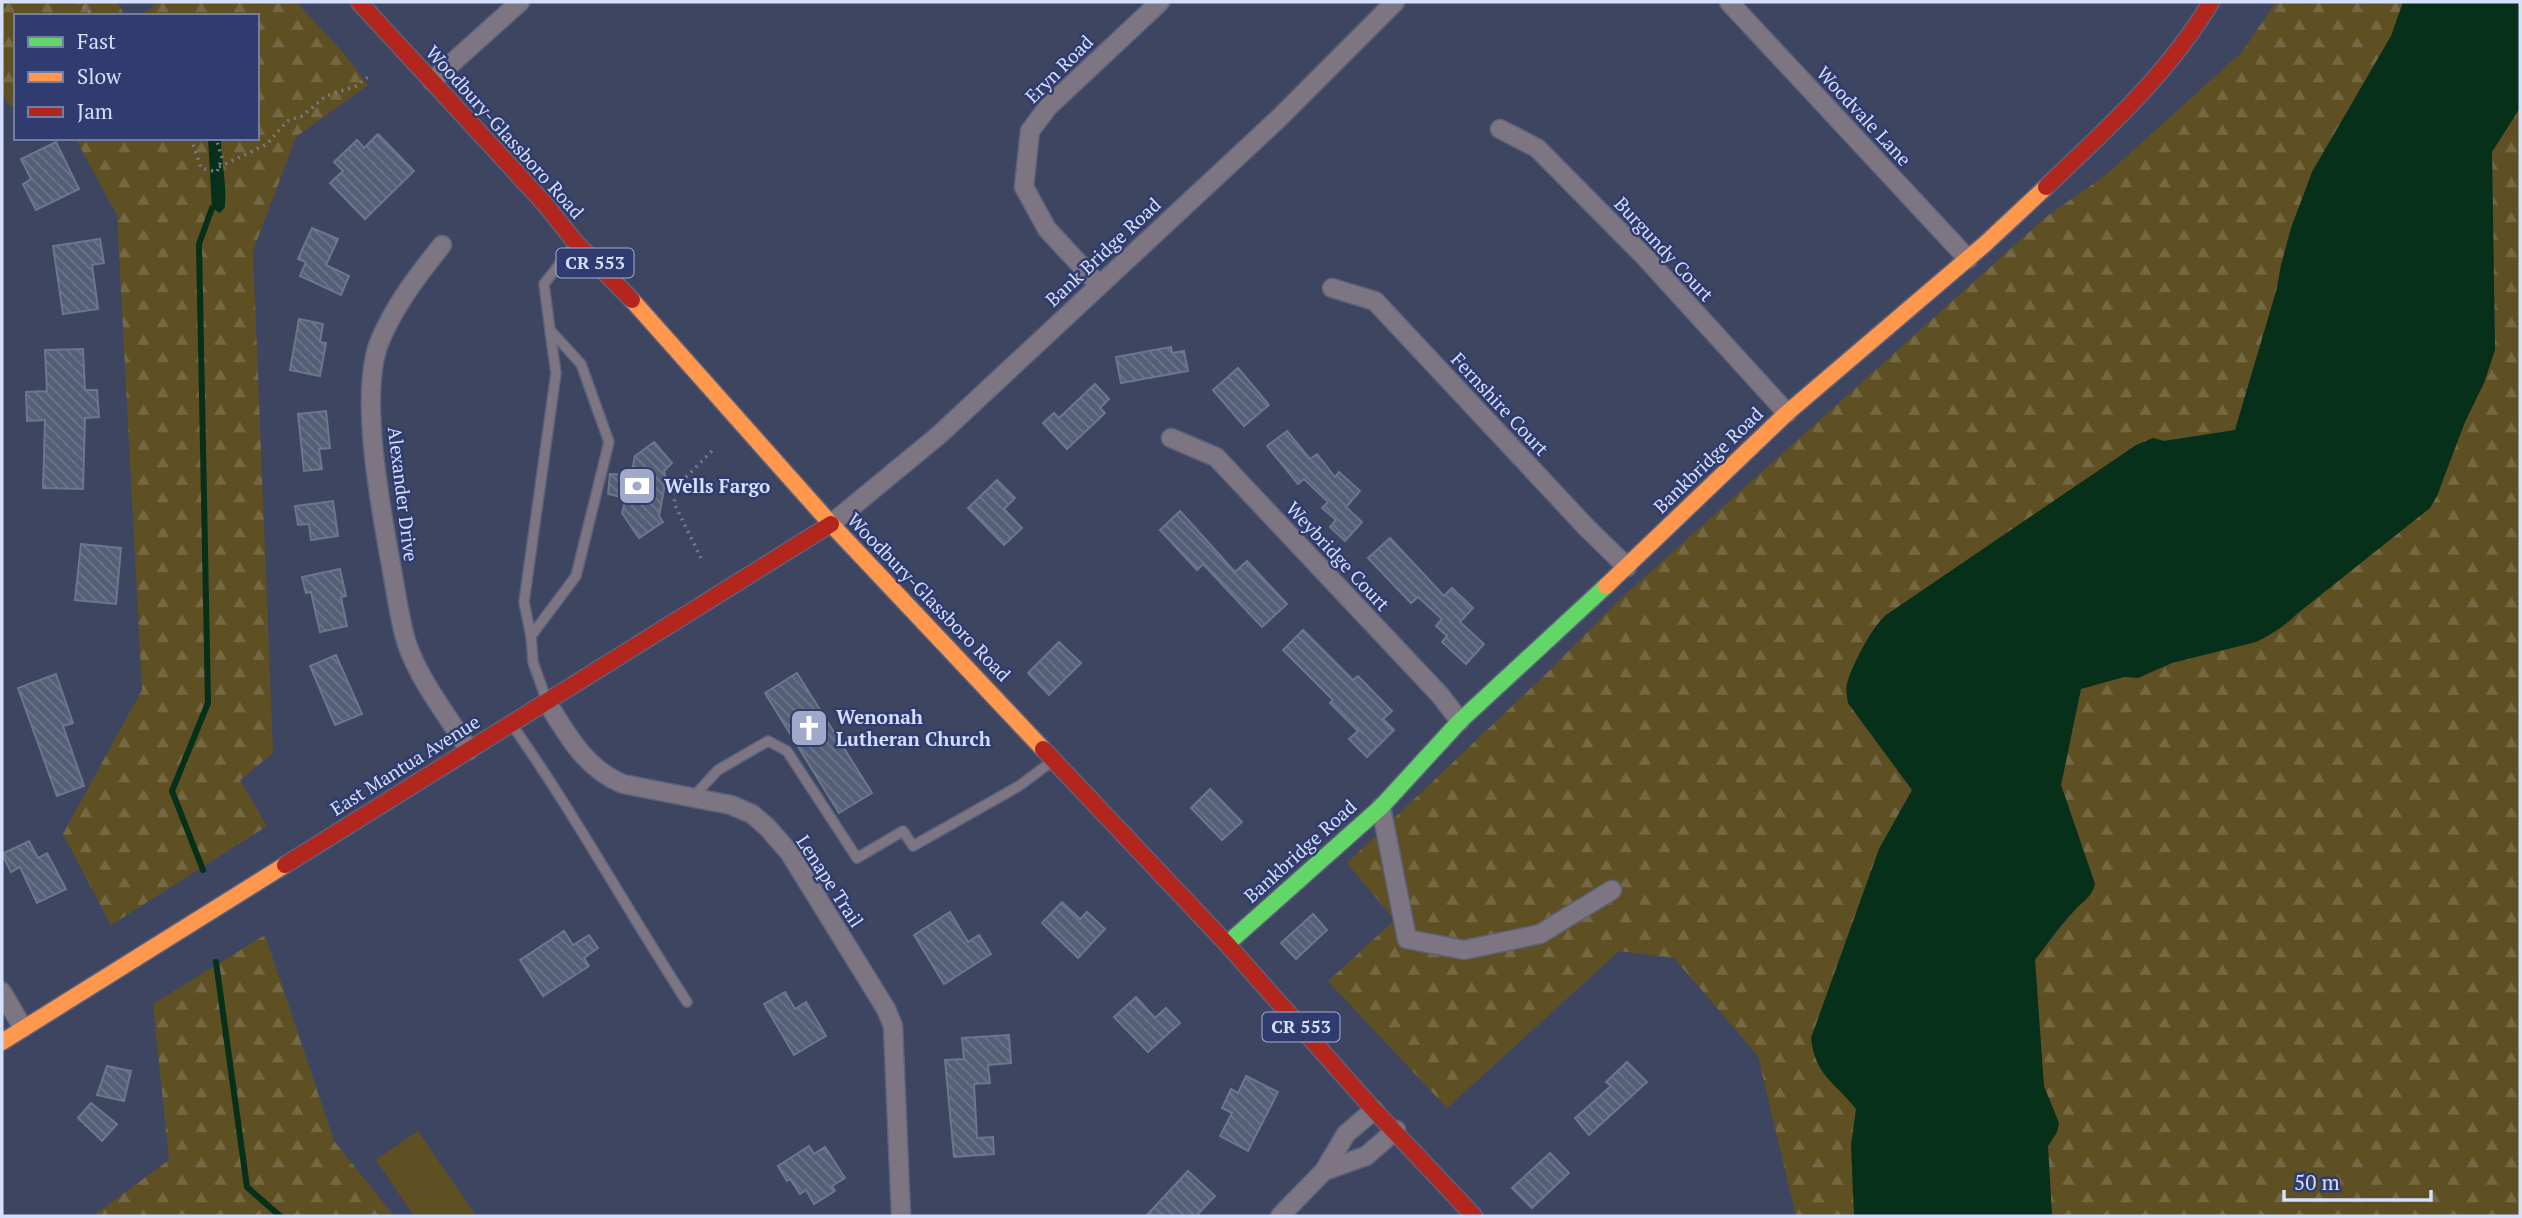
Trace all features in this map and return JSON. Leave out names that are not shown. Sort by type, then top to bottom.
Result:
[{"type":"street","name":"Woodbury-Glassboro Road","points":[[359,2],[544,203],[576,243],[633,301],[831,524],[1227,944],[1374,1110],[1396,1130],[1474,1216]]},
{"type":"street","points":[[432,81],[520,2]]},
{"type":"street","name":"Eryn Road","points":[[1099,285],[1047,229],[1024,187],[1030,131],[1048,107],[1160,2]]},
{"type":"street","name":"Bank Bridge Road","points":[[831,524],[939,435],[1277,120],[1395,2]]},
{"type":"street","name":"Woodvale Lane","points":[[1729,2],[1968,259]]},
{"type":"street","name":"Bankbridge Road","points":[[1227,944],[1381,807],[1460,721],[1627,567],[1787,413],[1968,259],[2158,77],[2190,37],[2211,2]]},
{"type":"street","name":"Burgundy Court","points":[[1500,129],[1538,148],[1644,256],[1787,413]]},
{"type":"street","name":"Alexander Drive","points":[[442,244],[406,290],[379,345],[371,390],[379,494],[399,611],[408,646],[431,690],[469,750]]},
{"type":"street","name":"Fernshire Court","points":[[1332,288],[1375,301],[1587,528],[1627,567]]},
{"type":"street","name":"Weybridge Court","points":[[1171,438],[1216,457],[1440,695],[1460,721]]},
{"type":"street","name":"East Mantua Avenue","points":[[2,1042],[831,524]]},
{"type":"street","name":"Lenape Trail","points":[[547,702],[583,757],[603,774],[623,784],[731,805],[752,814],[768,827],[789,852],[886,1009],[892,1026],[901,1216]]},
{"type":"street","points":[[1381,807],[1407,939],[1464,950],[1541,934],[1612,890]]},
{"type":"street","points":[[2,992],[23,1028]]},
{"type":"street","points":[[1280,1216],[1324,1171],[1346,1134],[1374,1110]]},
{"type":"street","points":[[1324,1171],[1366,1156],[1396,1130]]},
{"type":"lane","points":[[547,702],[533,662],[524,602],[556,373],[544,284],[576,243]]},
{"type":"lane","points":[[531,636],[576,576],[609,442],[582,364],[550,330]]},
{"type":"lane","points":[[511,723],[555,785],[649,944],[687,1002]]},
{"type":"lane","points":[[693,797],[718,770],[768,741],[787,751],[857,858],[903,831],[913,846],[1019,786],[1055,760]]},
{"type":"path","points":[[78,2],[92,14]]},
{"type":"path","points":[[219,167],[267,144],[287,121],[302,116],[326,96],[356,86],[368,77]]},
{"type":"path","points":[[192,140],[201,168],[217,172],[222,158],[217,140]]},
{"type":"path","points":[[701,558],[674,503],[677,486],[715,448]]},
{"type":"green space","points":[[2,2],[116,2],[125,14],[14,14],[14,105],[11,107],[2,94]]},
{"type":"green space","points":[[160,2],[296,2],[342,51],[368,85],[296,137],[253,251],[273,753],[240,780],[267,826],[111,925],[63,834],[142,690],[117,215],[76,140],[259,140],[259,14],[142,14]]},
{"type":"green space","points":[[2276,2],[2411,2],[2312,172],[2235,430],[2136,445],[1854,711],[1912,790],[1879,849],[1856,1109],[1856,1216],[1796,1216],[1758,1056],[1674,958],[1619,951],[1447,1108],[1328,981],[1395,920],[1347,863],[1547,673],[1617,602],[2046,217],[2106,175],[2242,52]]},
{"type":"green space","points":[[2520,105],[2520,1216],[2052,1216],[2035,960],[2095,884],[2061,785],[2081,688],[2269,636],[2495,350],[2492,152]]},
{"type":"green space","points":[[265,935],[334,1141],[394,1216],[93,1216],[169,1160],[153,1004]]},
{"type":"green space","points":[[418,1131],[476,1216],[414,1216],[376,1160]]},
{"type":"shaded area","points":[[2403,2],[2520,2],[2520,108],[2492,152],[2495,350],[2437,496],[2430,508],[2283,626],[2262,639],[2172,663],[2138,678],[2124,677],[2081,689],[2061,785],[2095,884],[2089,896],[2064,922],[2035,960],[2044,1086],[2059,1123],[2048,1146],[2052,1216],[1854,1216],[1851,1145],[1856,1109],[1821,1070],[1811,1038],[1879,849],[1912,790],[1848,703],[1846,692],[1854,664],[1869,636],[1886,615],[2136,445],[2153,438],[2164,441],[2235,430],[2277,288],[2291,228],[2312,172],[2391,36]]},
{"type":"shaded area","points":[[208,140],[221,140],[225,207],[220,213],[212,208]]},
{"type":"building","points":[[378,134],[414,171],[365,219],[330,183],[343,171],[334,162],[357,140],[364,148]]},
{"type":"building","points":[[56,142],[79,189],[36,210],[23,184],[31,179],[21,159]]},
{"type":"building","points":[[312,228],[338,239],[326,265],[349,276],[341,295],[300,276],[306,262],[298,259]]},
{"type":"building","points":[[100,239],[104,263],[92,265],[98,309],[63,314],[53,246]]},
{"type":"building","points":[[299,319],[323,324],[320,342],[326,343],[320,376],[290,370]]},
{"type":"building","points":[[1171,347],[1172,353],[1184,351],[1188,371],[1121,383],[1116,357]]},
{"type":"building","points":[[83,349],[85,390],[97,390],[99,417],[85,418],[83,489],[43,488],[45,420],[27,421],[26,392],[47,391],[45,350]]},
{"type":"building","points":[[1238,368],[1269,405],[1244,426],[1213,390]]},
{"type":"building","points":[[1095,384],[1109,399],[1100,408],[1105,413],[1067,449],[1043,423],[1054,413],[1059,418]]},
{"type":"building","points":[[326,411],[330,448],[319,449],[322,469],[304,471],[298,414]]},
{"type":"building","points":[[1287,431],[1310,459],[1317,454],[1335,477],[1339,472],[1360,491],[1346,507],[1362,522],[1345,541],[1330,527],[1336,520],[1322,508],[1328,502],[1304,479],[1298,484],[1267,446]]},
{"type":"building","name":"Wells Fargo","points":[[654,442],[672,463],[664,471],[666,478],[659,516],[663,522],[639,538],[622,513],[626,498],[608,494],[610,474],[631,475],[635,456]]},
{"type":"building","points":[[997,480],[1015,498],[1004,509],[1022,528],[1004,545],[968,508]]},
{"type":"building","points":[[333,501],[338,536],[311,540],[309,524],[298,525],[295,506]]},
{"type":"building","points":[[1180,511],[1235,572],[1247,561],[1287,604],[1262,627],[1203,564],[1197,570],[1160,530]]},
{"type":"building","points":[[1390,538],[1444,596],[1452,588],[1473,608],[1460,622],[1484,644],[1466,664],[1442,642],[1447,636],[1436,626],[1442,619],[1418,597],[1411,603],[1368,558]]},
{"type":"building","points":[[81,544],[121,548],[116,604],[75,600]]},
{"type":"building","points":[[340,569],[346,596],[341,597],[347,626],[320,632],[311,592],[306,593],[302,577]]},
{"type":"building","points":[[1303,630],[1353,680],[1358,676],[1392,711],[1383,719],[1394,730],[1367,757],[1349,739],[1358,731],[1330,703],[1333,700],[1283,650]]},
{"type":"building","points":[[1059,642],[1081,663],[1049,695],[1028,673]]},
{"type":"building","points":[[336,655],[362,714],[335,725],[310,666]]},
{"type":"building","name":"Wenonah Lutheran Church","points":[[797,673],[872,793],[839,813],[765,693]]},
{"type":"building","points":[[56,674],[73,723],[63,726],[84,786],[57,796],[18,688]]},
{"type":"building","points":[[1210,789],[1242,822],[1222,840],[1191,808]]},
{"type":"building","points":[[29,841],[38,858],[47,853],[66,889],[37,903],[20,867],[11,872],[2,854]]},
{"type":"building","points":[[1062,902],[1080,919],[1087,912],[1105,929],[1078,958],[1042,923]]},
{"type":"building","points":[[950,912],[968,942],[979,935],[991,954],[944,984],[914,935]]},
{"type":"building","points":[[1313,914],[1327,930],[1296,959],[1281,943]]},
{"type":"building","points":[[564,931],[573,945],[589,935],[598,948],[584,958],[589,966],[543,996],[520,960]]},
{"type":"building","points":[[785,992],[795,1009],[806,1002],[826,1036],[794,1055],[764,1004]]},
{"type":"building","points":[[1136,997],[1155,1018],[1166,1008],[1180,1023],[1148,1052],[1114,1017]]},
{"type":"building","points":[[1009,1035],[1011,1063],[988,1065],[990,1083],[974,1084],[977,1138],[993,1137],[994,1154],[954,1157],[945,1060],[964,1059],[962,1038]]},
{"type":"building","points":[[1627,1062],[1647,1082],[1589,1135],[1575,1118],[1611,1086],[1606,1082]]},
{"type":"building","points":[[107,1066],[131,1071],[124,1101],[97,1095]]},
{"type":"building","points":[[1246,1076],[1278,1092],[1248,1151],[1220,1136],[1232,1113],[1222,1108],[1231,1089],[1238,1093]]},
{"type":"building","points":[[91,1103],[117,1124],[102,1141],[78,1118]]},
{"type":"building","points":[[809,1146],[814,1154],[825,1147],[845,1178],[832,1186],[835,1191],[814,1204],[806,1190],[800,1194],[790,1179],[787,1181],[778,1166]]},
{"type":"building","points":[[1550,1153],[1569,1173],[1532,1208],[1512,1188]]},
{"type":"building","points":[[1188,1171],[1215,1196],[1196,1216],[1146,1216]]},
{"type":"waterway","points":[[203,870],[172,791],[208,703],[199,244],[212,208]]},
{"type":"waterway","points":[[216,962],[247,1187],[280,1216]]},
{"type":"traffic: fast","points":[[1227,944],[1381,807],[1460,721],[1606,586]]},
{"type":"traffic: slow","points":[[1606,586],[1787,413],[1985,244],[2046,187]]},
{"type":"traffic: slow","points":[[632,300],[831,524],[1043,749]]},
{"type":"traffic: slow","points":[[2,1042],[285,865]]},
{"type":"traffic: jam","points":[[359,2],[544,203],[576,243],[632,300]]},
{"type":"traffic: jam","points":[[2046,187],[2114,122],[2156,77],[2211,2]]},
{"type":"traffic: jam","points":[[285,865],[831,524]]},
{"type":"traffic: jam","points":[[1043,749],[1227,944],[1374,1110],[1474,1216]]},
{"type":"place","name":"Wells Fargo","points":[[637,486]]},
{"type":"place","name":"Wenonah Lutheran Church","points":[[809,728]]}]
